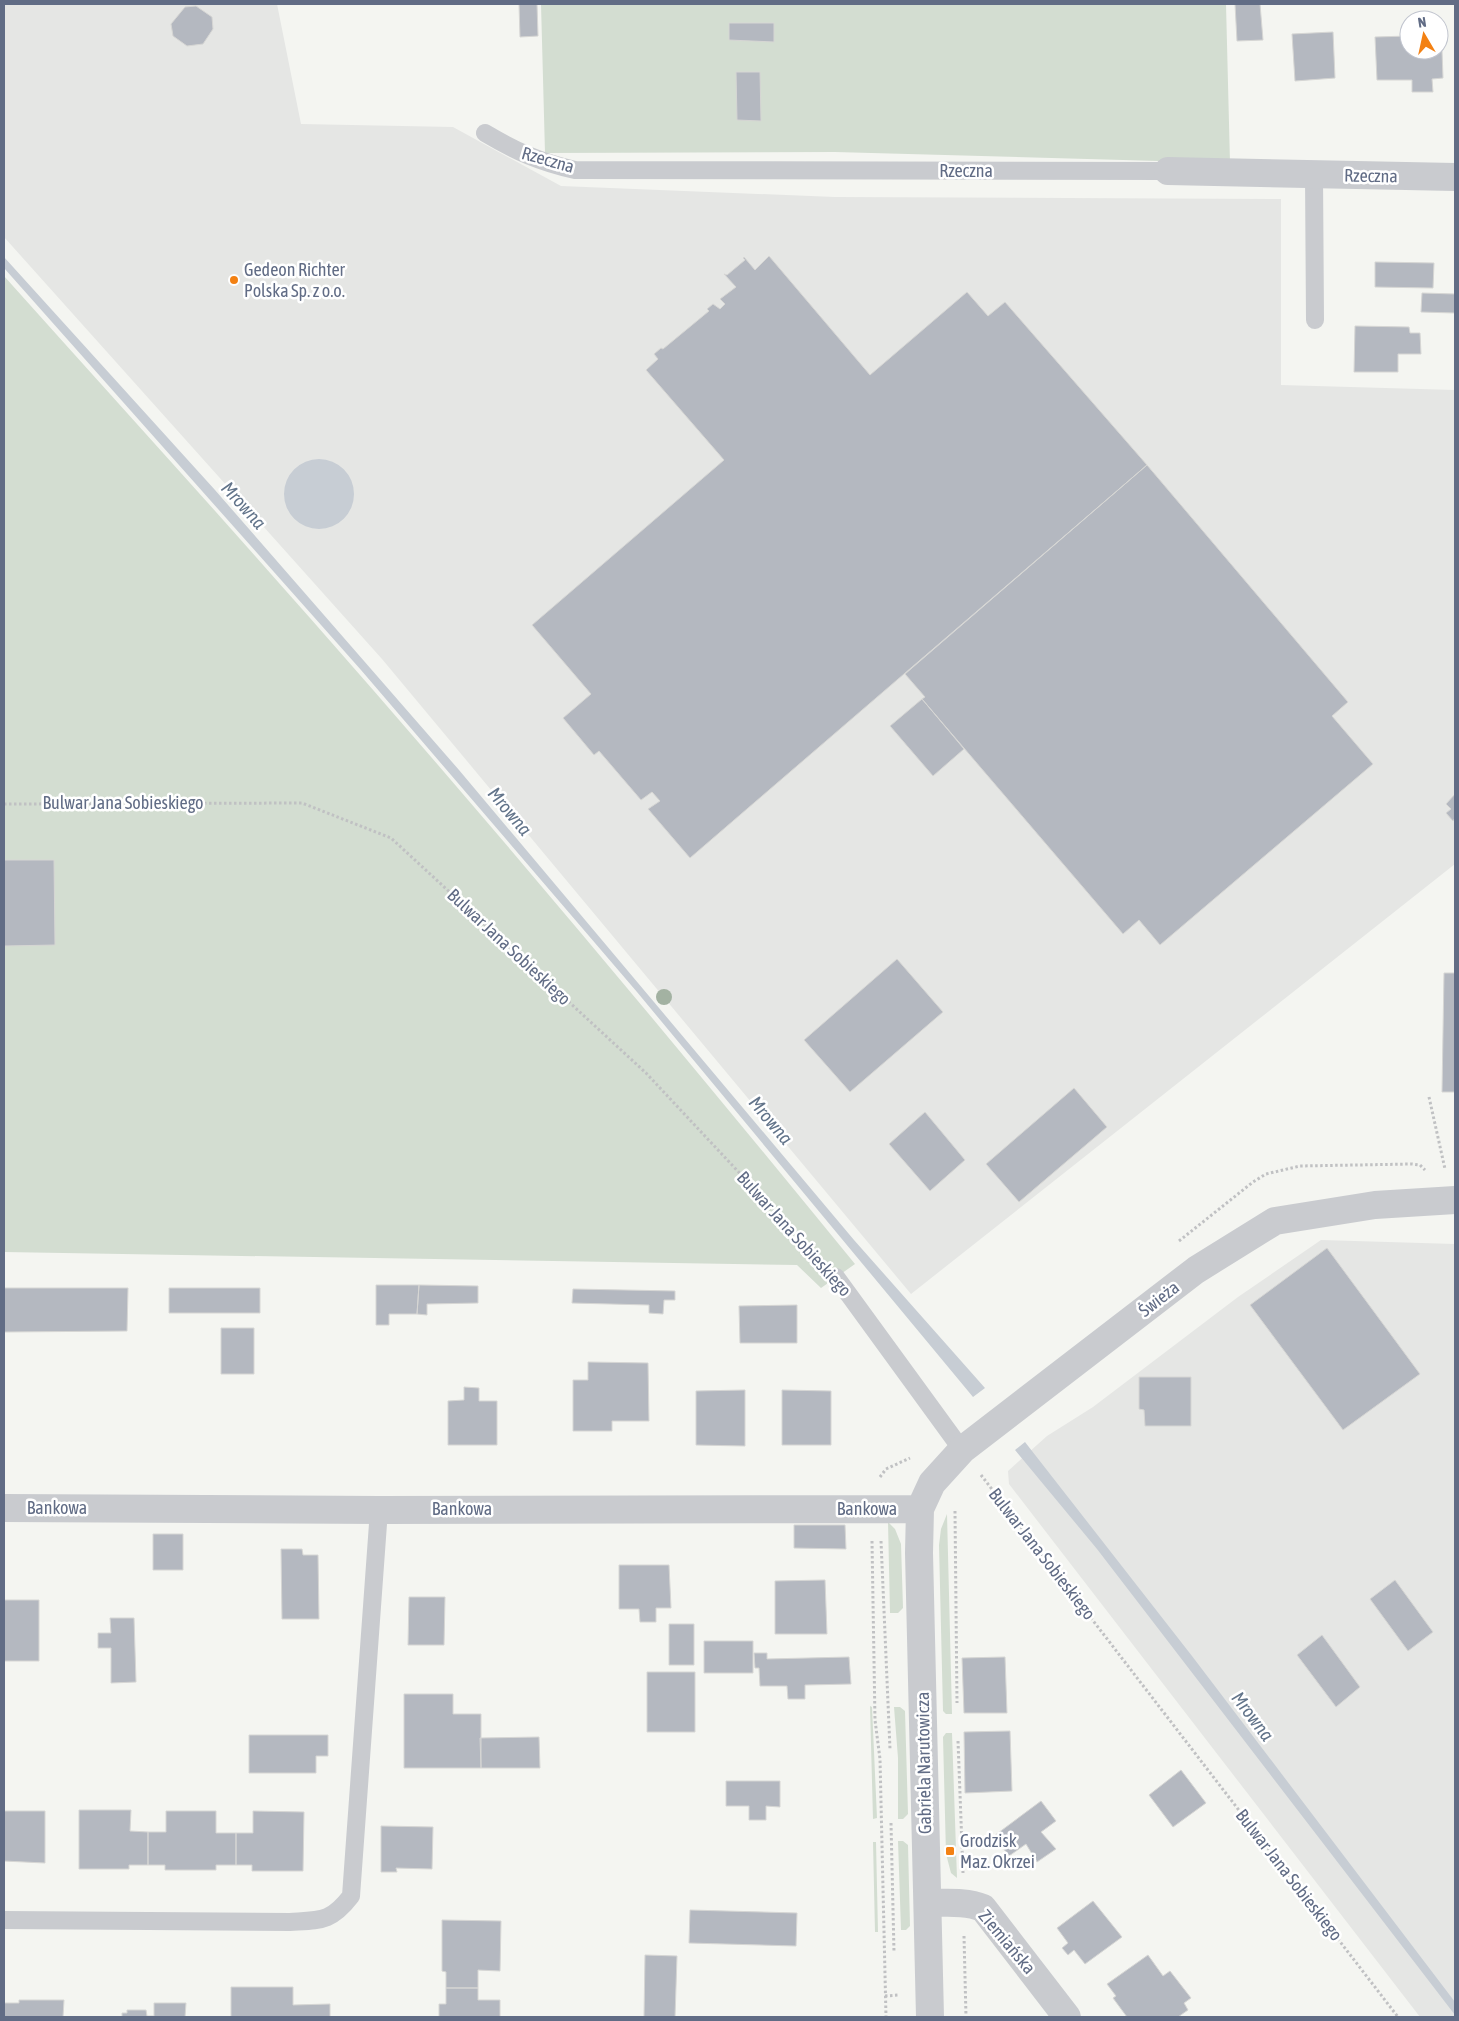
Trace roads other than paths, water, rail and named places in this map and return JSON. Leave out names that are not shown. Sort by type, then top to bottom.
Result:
[{"type":"street","name":"Rzeczna","points":[[1168,171],[1455,177]]},
{"type":"street","name":"Świeża","points":[[920,1509],[932,1483],[962,1450],[1196,1270],[1276,1222],[1375,1205],[1455,1200]]},
{"type":"street","name":"Bankowa","points":[[4,1508],[379,1510],[920,1509]]},
{"type":"street","name":"Gabriela Narutowicza","points":[[920,1509],[919,1553],[930,2017]]},
{"type":"street","name":"Ziemiańska","points":[[928,1904],[963,1903],[983,1908],[1066,2017]]},
{"type":"lane","name":"Rzeczna","points":[[485,133],[513,150],[543,163],[576,170],[1168,171]]},
{"type":"lane","points":[[1314,175],[1315,320]]},
{"type":"lane","name":"Bulwar Jana Sobieskiego","points":[[836,1277],[962,1450]]},
{"type":"lane","points":[[4,1920],[290,1922],[324,1919],[332,1916],[342,1908],[351,1896],[379,1510]]},
{"type":"place","name":"Gedeon Richter Polska Sp. z o.o.","points":[[234,280]]},
{"type":"place","name":"Grodzisk Maz. Okrzei","points":[[950,1851]]},
{"type":"water label","name":"Mrowna","points":[[244,505]]},
{"type":"water label","name":"Mrowna","points":[[510,811]]},
{"type":"water label","name":"Mrowna","points":[[771,1120]]},
{"type":"water label","name":"Mrowna","points":[[1253,1716]]}]
